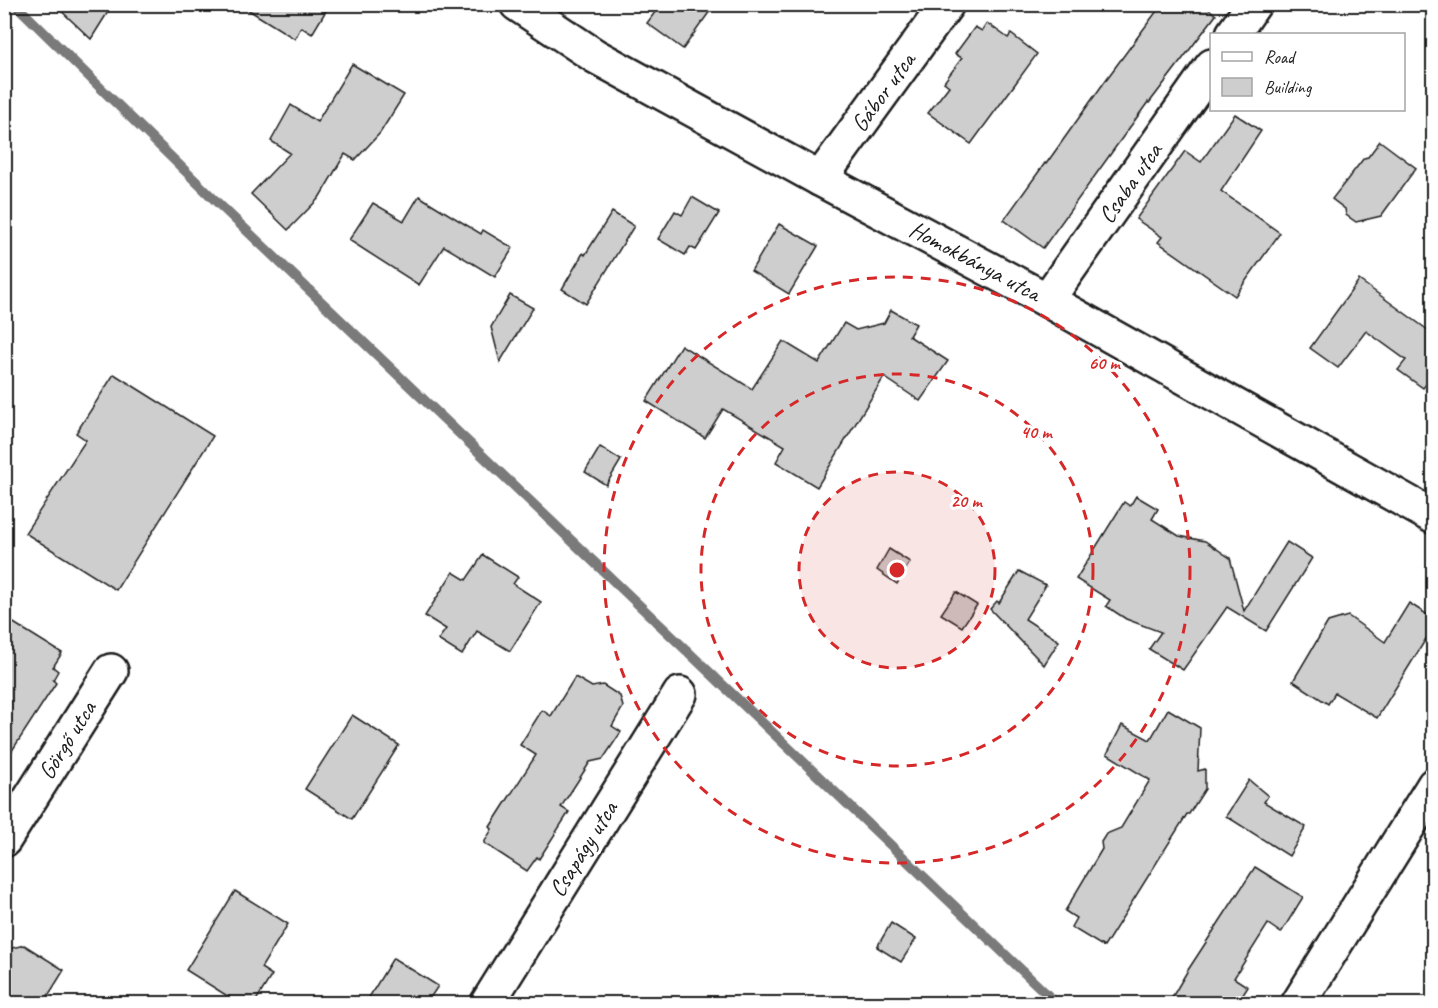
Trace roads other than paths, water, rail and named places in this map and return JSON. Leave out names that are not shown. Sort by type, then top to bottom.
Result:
[{"type":"street","name":"Homokbánya utca","points":[[517,4],[596,56],[1047,300],[1434,517]]},
{"type":"street","name":"Gábor utca","points":[[820,179],[947,4]]},
{"type":"street","points":[[1234,33],[1254,4]]},
{"type":"street","name":"Csaba utca","points":[[1047,300],[1210,69]]},
{"type":"street","name":"Görgő utca","points":[[4,840],[111,671]]},
{"type":"street","name":"Csapágy utca","points":[[487,1004],[680,694]]},
{"type":"street","points":[[1298,1004],[1434,785]]},
{"type":"waterway","points":[[15,4],[222,207],[1057,1004]]}]
